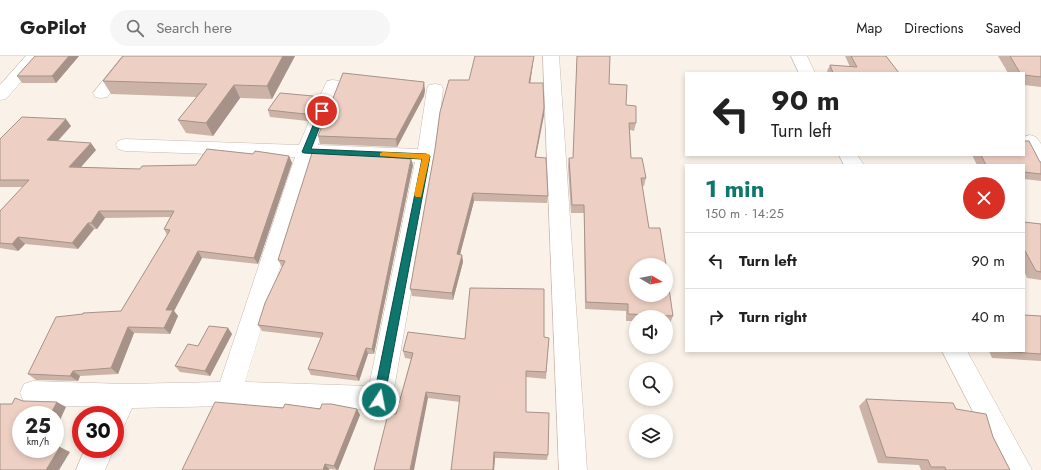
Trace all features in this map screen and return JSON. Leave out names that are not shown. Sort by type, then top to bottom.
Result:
[{"type":"street","points":[[0,95],[35,56]]},
{"type":"street","points":[[101,93],[131,56]]},
{"type":"street","points":[[551,56],[572,470]]},
{"type":"street","points":[[798,56],[806,72]]},
{"type":"street","points":[[229,394],[306,152],[333,84]]},
{"type":"street","points":[[124,406],[229,394],[379,400],[426,156],[435,89]]},
{"type":"street","points":[[1030,141],[1041,162]]},
{"type":"street","points":[[125,145],[426,156]]},
{"type":"street","points":[[955,352],[1018,470]]},
{"type":"street","points":[[33,393],[113,406]]},
{"type":"street","points":[[90,470],[96,458]]},
{"type":"building","points":[[35,56],[69,56],[52,76],[17,76]]},
{"type":"building","points":[[123,56],[283,56],[267,86],[234,85],[206,123],[178,120],[207,84],[103,81]]},
{"type":"building","points":[[475,56],[534,56],[529,83],[543,83],[544,108],[535,157],[546,158],[548,196],[473,193],[457,254],[462,255],[452,293],[410,289],[435,149],[440,112],[449,80],[469,80]]},
{"type":"building","points":[[577,56],[610,56],[609,84],[627,85],[626,105],[636,106],[636,123],[629,123],[631,158],[642,158],[646,178],[641,178],[649,228],[660,228],[665,258],[629,258],[629,302],[671,302],[672,310],[629,310],[628,314],[628,304],[586,302],[584,205],[572,205],[569,158],[573,158]]},
{"type":"building","points":[[851,56],[886,56],[898,72],[833,72],[830,65],[857,67]]},
{"type":"building","points":[[1010,56],[1041,56],[1041,77],[1025,75],[1025,72],[1019,72]]},
{"type":"building","points":[[343,73],[424,82],[423,89],[396,139],[318,136]]},
{"type":"building","points":[[280,93],[313,96],[305,114],[268,110]]},
{"type":"building","points":[[22,117],[66,119],[47,140],[91,143],[69,167],[140,169],[142,166],[196,165],[207,149],[253,154],[255,151],[289,156],[254,258],[198,251],[166,310],[173,310],[164,328],[128,327],[111,368],[73,371],[70,376],[28,374],[56,317],[83,313],[121,311],[170,230],[164,229],[174,211],[99,211],[91,223],[88,223],[72,243],[18,237],[12,244],[0,243],[0,211],[29,180],[0,180],[0,139]]},
{"type":"building","points":[[1025,141],[1029,141],[1041,162],[1041,174],[1025,172],[1025,164],[986,164],[982,156],[1025,156]]},
{"type":"building","points":[[312,153],[387,156],[386,157],[411,159],[372,349],[366,348],[356,376],[308,369],[323,333],[258,325],[265,303],[285,261],[278,260]]},
{"type":"building","points":[[1025,222],[1041,224],[1041,272],[1036,271],[1025,251]]},
{"type":"building","points":[[470,288],[544,289],[544,337],[549,338],[546,372],[526,371],[526,412],[549,413],[548,455],[494,452],[493,470],[451,470],[460,396],[426,392],[410,470],[374,470],[388,414],[396,414],[413,353],[403,351],[408,332],[465,339]]},
{"type":"building","points":[[1025,315],[1041,316],[1041,354],[1014,352],[1025,352]]},
{"type":"building","points":[[209,326],[228,328],[205,371],[175,366],[188,344],[198,346]]},
{"type":"building","points":[[15,398],[23,401],[57,402],[55,406],[12,406],[12,458],[53,458],[46,470],[0,470],[0,404],[12,404]]},
{"type":"building","points":[[866,399],[953,403],[956,409],[986,414],[993,437],[1010,470],[946,470],[945,467],[931,467],[928,460],[886,457]]},
{"type":"building","points":[[215,402],[283,408],[285,404],[320,409],[322,404],[331,404],[357,409],[334,466],[325,464],[323,470],[182,470]]},
{"type":"slow traffic","points":[[383,155],[426,156],[419,195]]},
{"type":"route","points":[[322,111],[306,152],[426,156],[379,400]]}]
